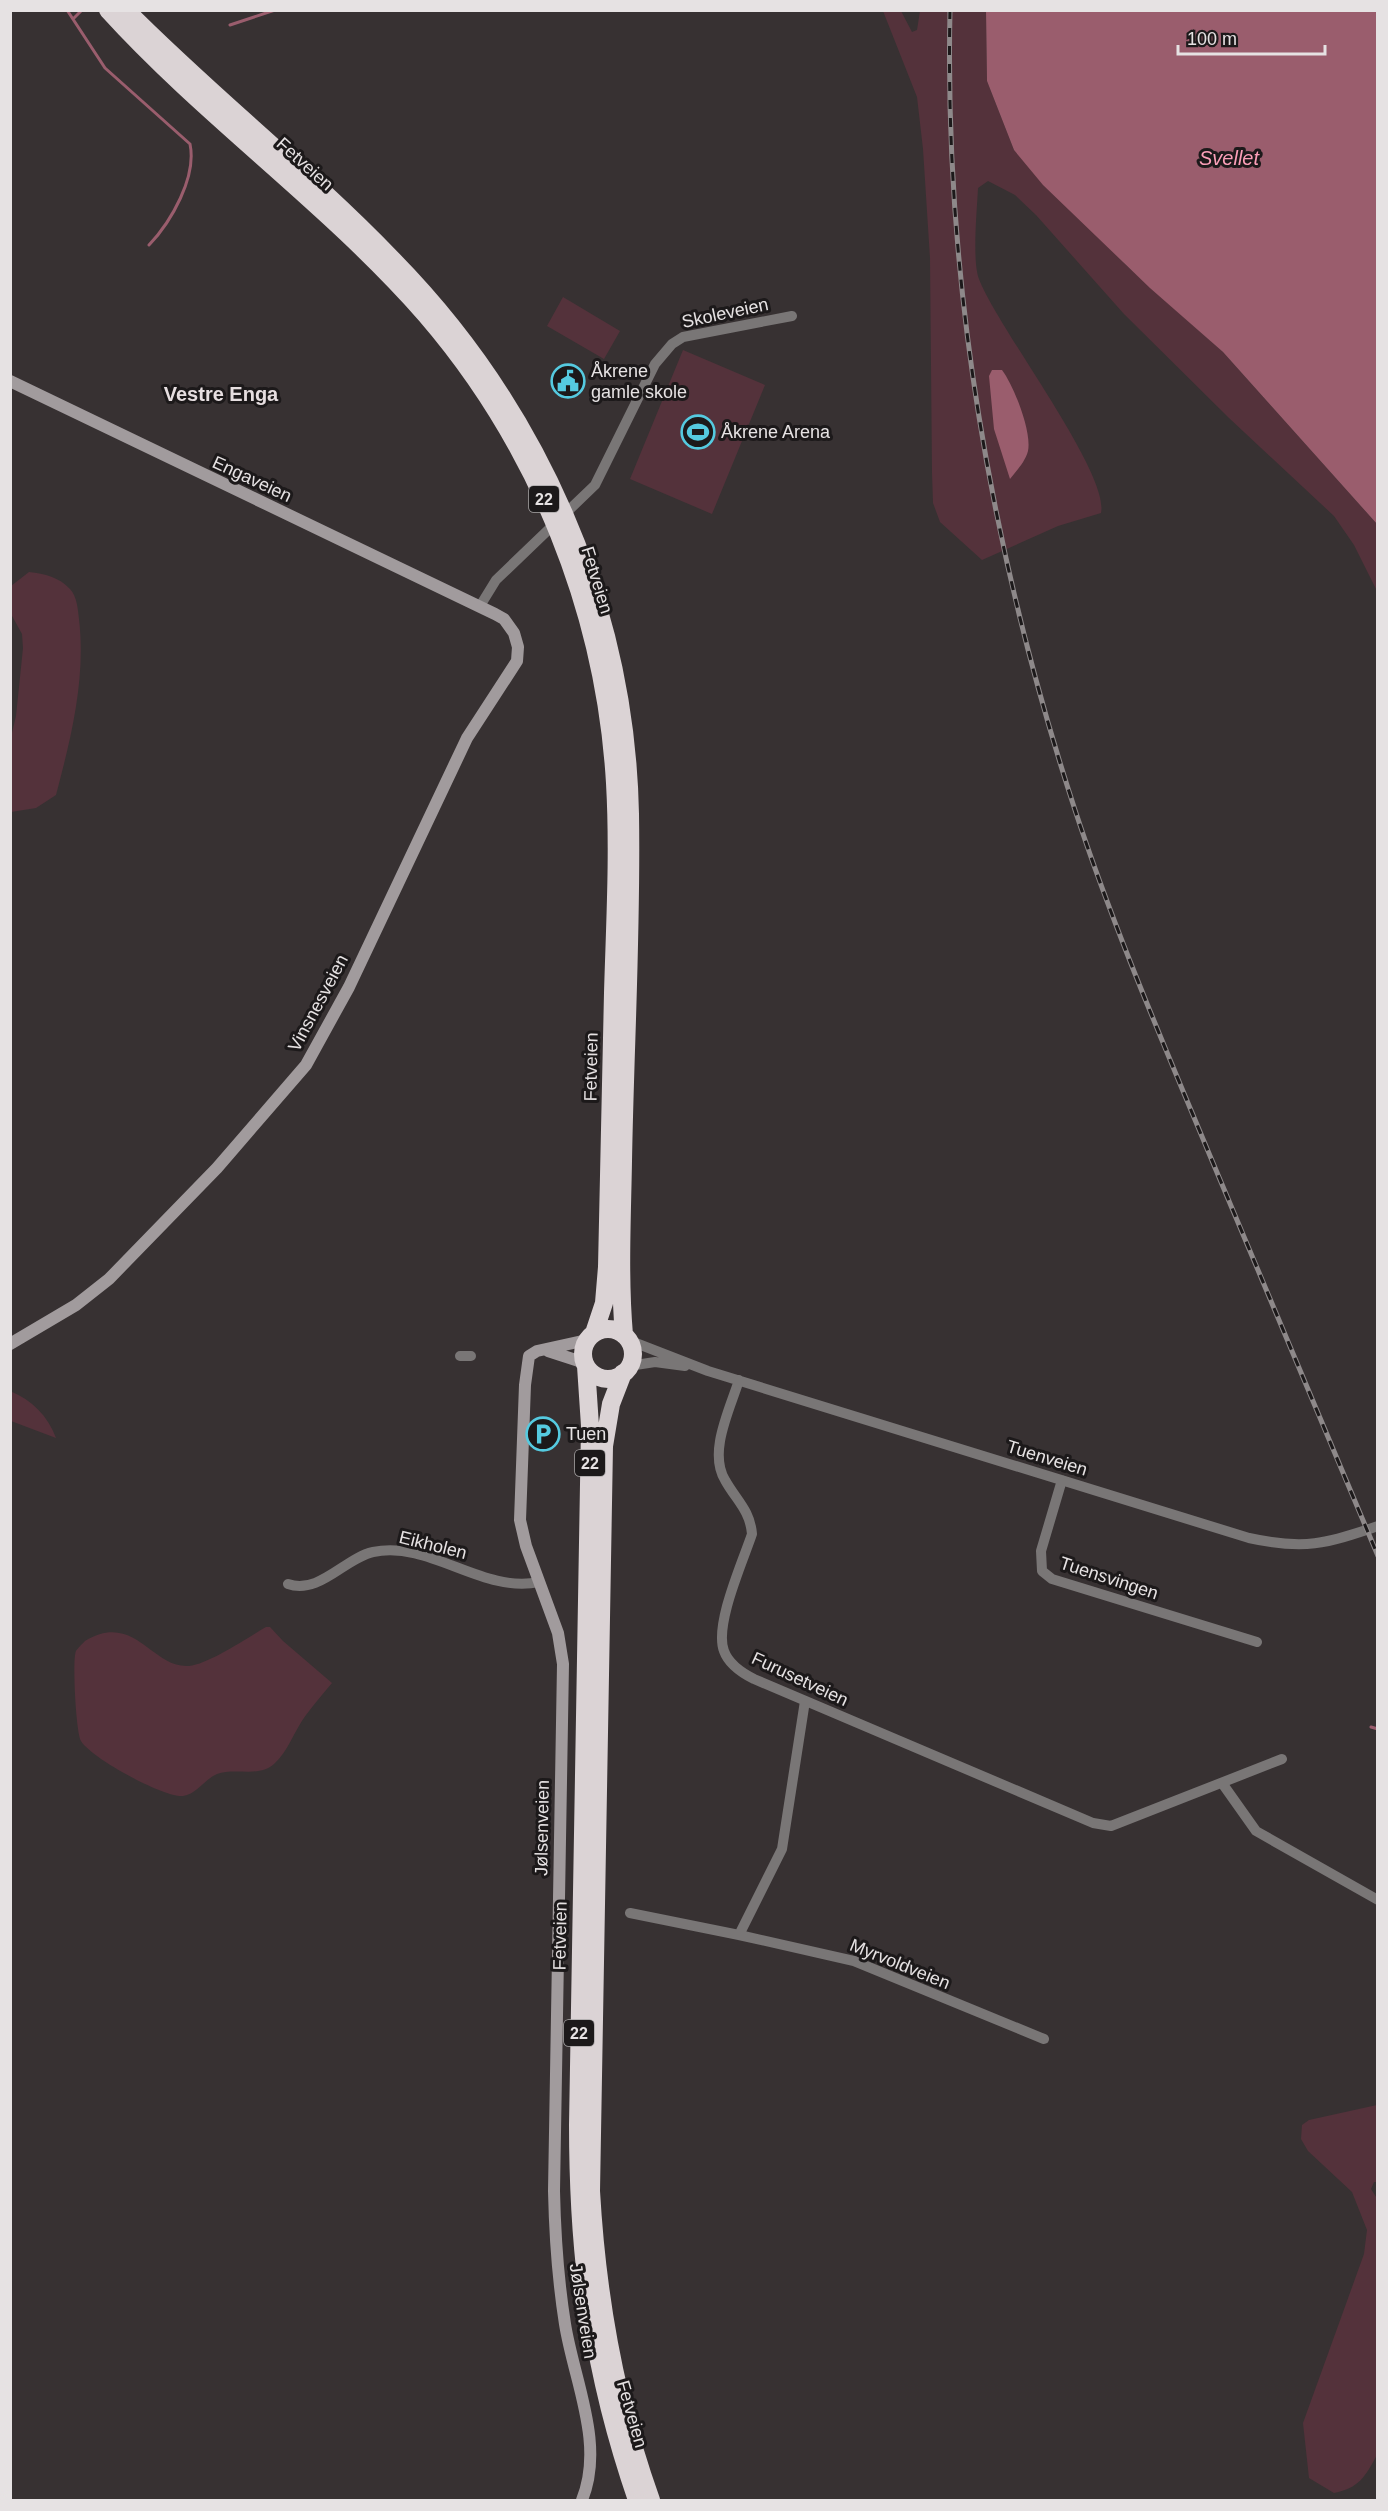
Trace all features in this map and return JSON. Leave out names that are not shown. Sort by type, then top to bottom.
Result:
[{"type":"highway","name":"Fetveien","points":[[108,10],[158,61],[324,210],[383,268],[429,319],[469,371],[508,432],[559,532],[581,596],[600,672],[615,784],[616,885],[607,1267],[603,1303],[590,1337]]},
{"type":"highway","name":"Fetveien","points":[[126,10],[182,65],[333,200],[439,310],[480,364],[520,426],[551,482],[576,540],[599,610],[614,670],[629,783],[630,875],[620,1267],[626,1337]]},
{"type":"highway","points":[[590,1337],[609,1329],[626,1337]]},
{"type":"highway","name":"22","points":[[585,1364],[583,1351],[590,1337]]},
{"type":"highway","name":"22","points":[[626,1337],[633,1353],[626,1370]]},
{"type":"highway","name":"Fetveien","points":[[585,1364],[590,1414],[578,2113],[579,2228],[586,2297],[599,2372],[637,2500]]},
{"type":"highway","points":[[585,1364],[603,1378],[626,1370]]},
{"type":"highway","name":"Fetveien","points":[[626,1370],[611,1404],[604,1446],[591,2191],[600,2295],[609,2349],[628,2428],[651,2500]]},
{"type":"main road","name":"Engaveien","points":[[10,381],[480,606]]},
{"type":"main road","name":"Vinsnesveien","points":[[10,1344],[76,1305],[109,1279],[218,1168],[306,1065],[349,987],[467,738],[517,661],[517,640],[510,626],[480,606]]},
{"type":"main road","points":[[544,1350],[590,1337]]},
{"type":"main road","points":[[544,1350],[585,1364]]},
{"type":"main road","name":"Jølsenveien","points":[[544,1350],[531,1354],[526,1366],[519,1493],[522,1533],[558,1633],[563,1664],[554,2191],[557,2257],[565,2324],[591,2449],[588,2480],[582,2500]]},
{"type":"street","name":"Skoleveien","points":[[480,606],[496,580],[589,492],[598,480],[655,364],[672,344],[683,337],[792,316]]},
{"type":"street","name":"Tuenveien","points":[[626,1337],[708,1371],[1272,1544],[1296,1546],[1334,1542],[1377,1526]]},
{"type":"street","name":"Tuenveien","points":[[626,1370],[655,1362],[708,1371]]},
{"type":"street","name":"Furusetveien","points":[[739,1380],[719,1449],[719,1469],[751,1518],[752,1534],[724,1621],[723,1648],[733,1665],[747,1675],[1093,1823],[1111,1826],[1282,1759]]},
{"type":"street","name":"Tuensvingen","points":[[1062,1480],[1041,1551],[1042,1571],[1052,1579],[1257,1642]]},
{"type":"street","name":"Eikholen","points":[[288,1584],[299,1586],[314,1583],[355,1558],[387,1550],[434,1560],[508,1584],[519,1586],[539,1582]]},
{"type":"street","points":[[739,1935],[782,1849],[806,1701]]},
{"type":"street","points":[[1222,1783],[1256,1831],[1377,1900]]},
{"type":"street","name":"Myrvoldveien","points":[[630,1913],[854,1961],[1044,2039]]},
{"type":"shaded area","points":[[883,11],[901,11],[912,32],[917,30],[920,11],[986,11],[987,81],[1014,150],[1128,267],[1223,352],[1377,524],[1377,591],[1354,545],[1334,516],[1229,418],[1124,314],[1036,215],[1015,195],[988,181],[978,188],[975,248],[979,279],[1088,466],[1099,493],[1101,513],[1058,526],[982,560],[940,522],[933,503],[930,258],[923,149],[917,97]]},
{"type":"shaded area","points":[[563,297],[620,331],[604,359],[547,326]]},
{"type":"shaded area","name":"Åkrene Arena","points":[[683,350],[765,385],[712,514],[630,479]]},
{"type":"shaded area","points":[[29,572],[56,579],[66,585],[74,595],[79,615],[81,641],[79,686],[72,730],[56,795],[36,808],[11,812],[11,737],[16,716],[23,648],[22,634],[11,614],[11,586]]},
{"type":"shaded area","points":[[10,1391],[25,1399],[44,1416],[56,1438],[11,1421]]},
{"type":"shaded area","points":[[266,1627],[270,1627],[332,1683],[302,1721],[279,1759],[268,1768],[217,1774],[188,1795],[174,1795],[129,1776],[98,1757],[81,1741],[76,1711],[74,1667],[76,1651],[85,1641],[102,1634],[117,1633],[142,1643],[176,1665],[189,1666],[217,1656]]},
{"type":"shaded area","points":[[1377,2105],[1377,2182],[1374,2182],[1371,2189],[1378,2200],[1377,2455],[1369,2470],[1355,2485],[1334,2493],[1309,2478],[1303,2423],[1364,2254],[1367,2230],[1352,2192],[1308,2151],[1301,2139],[1302,2125],[1309,2120]]},
{"type":"water","name":"Svellet","points":[[986,11],[1377,11],[1377,524],[1223,352],[1150,288],[1043,185],[1014,150],[987,81]]},
{"type":"water","points":[[992,370],[1002,370],[1007,377],[1025,421],[1029,443],[1027,455],[1010,479],[994,429],[989,376]]},
{"type":"waterway","points":[[67,10],[105,68],[190,144],[190,170],[186,184],[166,224],[149,245]]},
{"type":"waterway","points":[[73,19],[82,10]]},
{"type":"waterway","points":[[230,25],[275,10]]},
{"type":"waterway","points":[[1371,1727],[1378,1729]]},
{"type":"railway","points":[[950,10],[950,112],[955,213],[965,314],[979,415],[997,515],[1019,615],[1045,713],[1075,810],[1138,982],[1378,1556]]},
{"type":"place","name":"Åkrene gamle skole","points":[[568,381]]},
{"type":"place","name":"Åkrene Arena","points":[[698,432]]},
{"type":"place","name":"Tuen","points":[[543,1434]]},
{"type":"district","name":"Vestre Enga","points":[[221,394]]}]
